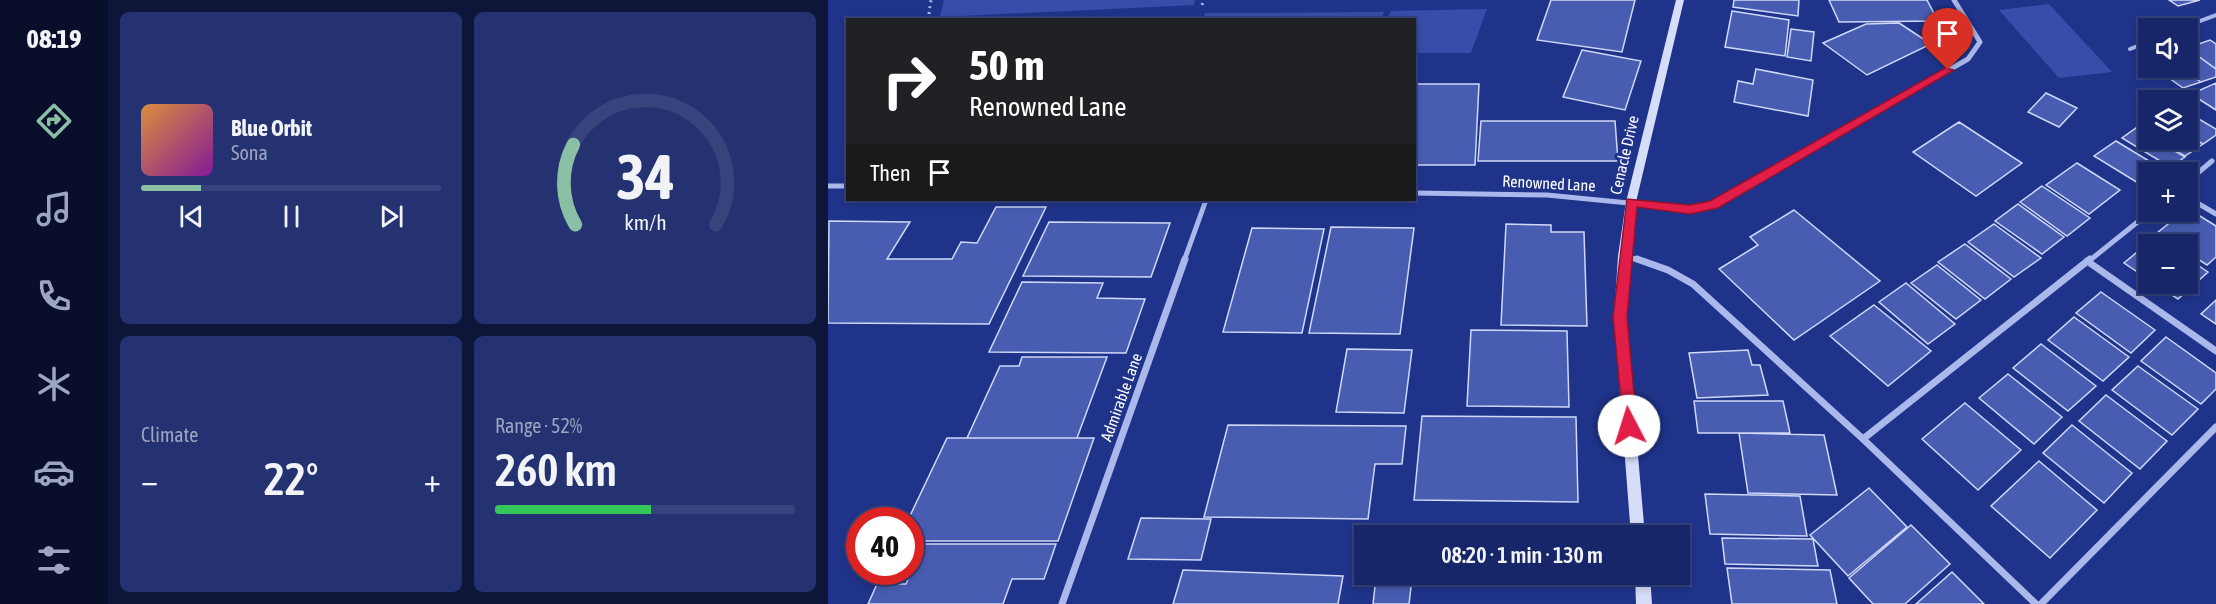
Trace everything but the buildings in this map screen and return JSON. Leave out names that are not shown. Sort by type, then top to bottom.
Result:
[{"type":"street","name":"Cenacle Drive","points":[[1637,525],[1620,317],[1624,256],[1631,202],[1680,0]]},
{"type":"street","name":"Renowned Lane","points":[[1416,193],[1547,195],[1690,209],[1713,205],[1968,59],[1980,42],[1954,0]]},
{"type":"street","points":[[2198,173],[2212,161]]},
{"type":"street","points":[[828,186],[846,186]]},
{"type":"street","name":"Admirable Lane","points":[[1062,604],[1206,201]]},
{"type":"street","points":[[2198,203],[2216,214]]},
{"type":"street","points":[[1863,439],[2138,221]]},
{"type":"street","points":[[1624,256],[1658,264],[1676,272],[1693,284],[1863,439],[2037,604]]},
{"type":"street","points":[[2087,261],[2216,351]]},
{"type":"street","points":[[2041,604],[2216,427]]},
{"type":"street","points":[[1643,585],[1644,604]]},
{"type":"lane","points":[[2198,22],[2216,15]]},
{"type":"lane","points":[[2130,49],[2138,46]]},
{"type":"path","points":[[928,18],[931,0]]},
{"type":"path","points":[[1202,4],[1204,0]]},
{"type":"shaded area","points":[[944,0],[1195,0],[1194,5],[940,17]]},
{"type":"shaded area","points":[[2049,4],[2112,72],[2059,78],[1999,10]]},
{"type":"shaded area","points":[[1487,9],[1471,53],[1416,53],[1416,18],[1388,18],[1391,11]]},
{"type":"shaded area","points":[[1384,12],[1382,18],[1203,18],[1205,13]]},
{"type":"route","points":[[1629,426],[1620,317],[1624,256],[1631,202],[1690,209],[1713,205],[1948,70]]}]
